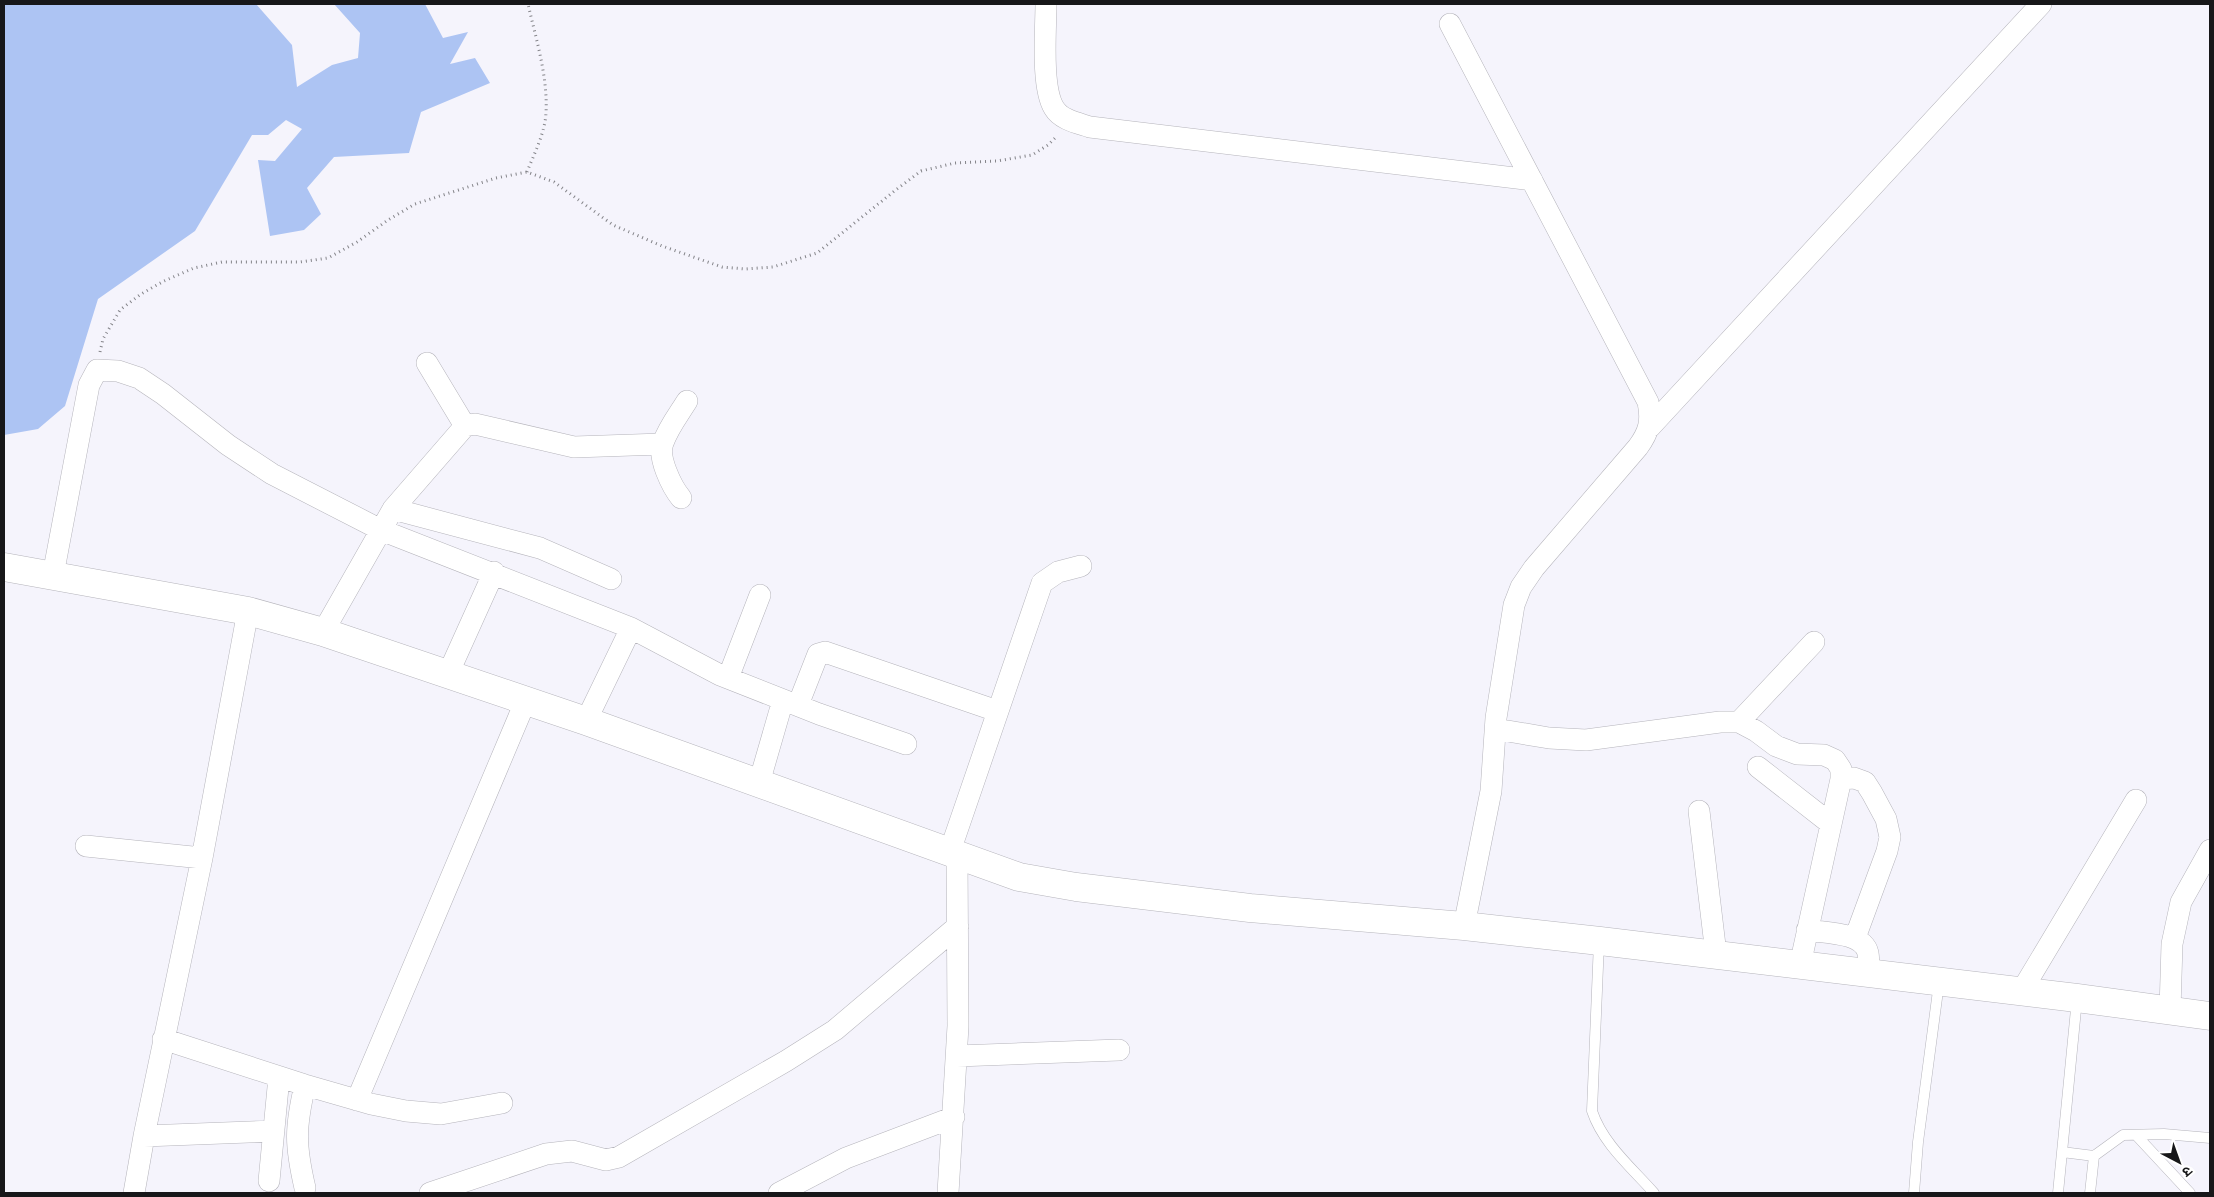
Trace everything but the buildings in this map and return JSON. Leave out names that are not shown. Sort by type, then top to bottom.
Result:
[{"type":"main road","points":[[4,568],[53,575],[248,611],[323,632],[586,721],[1019,877],[1076,888],[1269,910],[1464,926],[1716,954],[2210,1016]]},
{"type":"street","points":[[1046,4],[1046,85],[1054,108],[1065,118],[1090,128],[1532,180]]},
{"type":"street","points":[[1464,926],[1491,791],[1496,729],[1510,623],[1521,587],[1534,568],[1638,447],[1650,426],[2041,4]]},
{"type":"street","points":[[1450,24],[1648,402],[1651,416],[1650,426]]},
{"type":"street","points":[[426,363],[465,426]]},
{"type":"street","points":[[53,575],[89,385],[97,370],[118,371],[139,378],[163,394],[228,445],[272,474],[381,530],[494,572],[631,628],[728,678],[906,744]]},
{"type":"street","points":[[681,498],[673,488],[668,475],[663,460],[662,444],[687,401]]},
{"type":"street","points":[[323,632],[392,509],[465,426],[475,424],[574,447],[662,444]]},
{"type":"street","points":[[392,509],[540,548],[611,579]]},
{"type":"street","points":[[948,1193],[957,1056],[958,926],[954,853],[997,711],[1042,583],[1058,572],[1081,566]]},
{"type":"street","points":[[448,674],[494,572]]},
{"type":"street","points":[[728,678],[760,595]]},
{"type":"street","points":[[134,1193],[163,1039],[202,858],[248,611]]},
{"type":"street","points":[[586,721],[631,628]]},
{"type":"street","points":[[1739,722],[1814,642]]},
{"type":"street","points":[[759,783],[790,702],[818,654],[825,652],[997,711]]},
{"type":"street","points":[[357,1100],[526,700]]},
{"type":"street","points":[[1496,729],[1549,738],[1586,740],[1720,722],[1739,722],[1756,731],[1776,746],[1797,754],[1824,755],[1835,760],[1842,768],[1841,779],[1800,964]]},
{"type":"street","points":[[1758,767],[1831,824]]},
{"type":"street","points":[[1841,779],[1854,778],[1864,782],[1886,819],[1890,837],[1855,938]]},
{"type":"street","points":[[2021,992],[2136,800]]},
{"type":"street","points":[[1699,811],[1716,954]]},
{"type":"street","points":[[86,846],[202,858]]},
{"type":"street","points":[[2170,1010],[2172,944],[2181,902],[2210,850]]},
{"type":"street","points":[[430,1193],[546,1154],[572,1151],[606,1160],[619,1157],[835,1030],[958,926]]},
{"type":"street","points":[[1807,930],[1855,938],[1863,944],[1868,952],[1869,973]]},
{"type":"street","points":[[163,1039],[305,1085],[357,1100],[406,1111],[441,1114],[502,1102]]},
{"type":"street","points":[[957,1056],[1119,1050]]},
{"type":"street","points":[[269,1181],[279,1077]]},
{"type":"street","points":[[305,1085],[297,1119],[297,1154],[305,1188]]},
{"type":"street","points":[[779,1193],[846,1158],[954,1117]]},
{"type":"street","points":[[144,1136],[274,1131]]},
{"type":"lane","points":[[1600,941],[1592,1111],[1598,1127],[1612,1146],[1654,1193]]},
{"type":"lane","points":[[1914,1193],[1918,1142],[1939,982]]},
{"type":"lane","points":[[2058,1193],[2077,998]]},
{"type":"lane","points":[[2062,1152],[2094,1156],[2123,1135],[2164,1134],[2210,1138]]},
{"type":"lane","points":[[2136,1135],[2190,1193]]},
{"type":"lane","points":[[2090,1193],[2094,1156]]},
{"type":"path","points":[[527,172],[546,114],[544,78],[528,4]]},
{"type":"path","points":[[97,370],[103,339],[120,310],[141,294],[164,281],[194,268],[222,262],[300,262],[328,258],[357,242],[415,204],[496,178],[527,172],[554,182],[613,225],[662,246],[722,267],[745,269],[773,267],[817,253],[921,171],[955,163],[1032,155],[1048,145],[1058,135],[1065,118]]},
{"type":"water","points":[[4,4],[256,4],[292,45],[297,87],[332,65],[358,58],[360,33],[334,4],[425,4],[443,38],[468,32],[450,64],[475,58],[490,83],[421,112],[409,153],[334,157],[307,188],[321,214],[304,230],[270,236],[258,160],[275,161],[302,129],[286,120],[268,135],[252,135],[195,231],[98,299],[65,406],[38,429],[4,435]]}]
